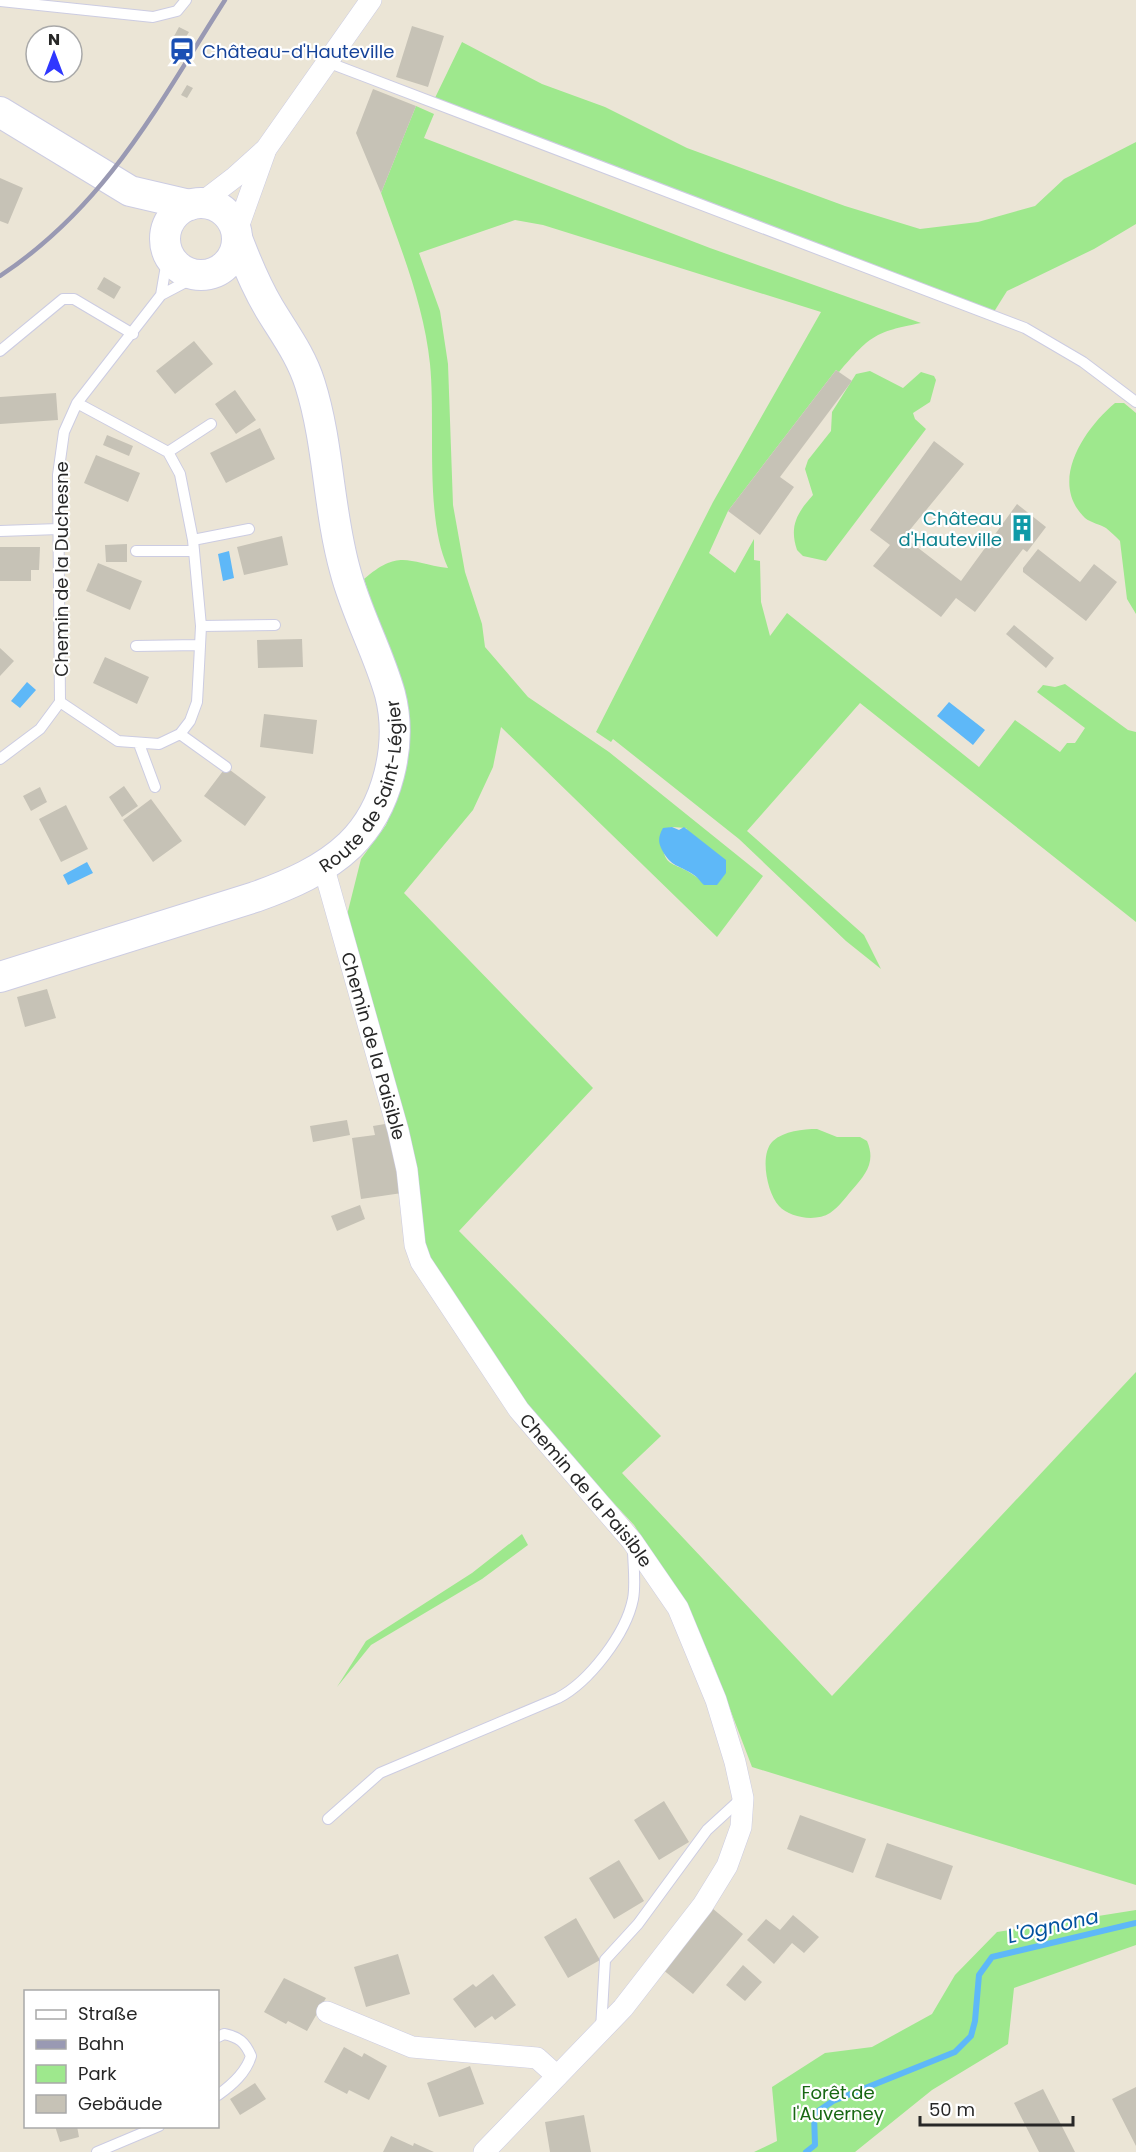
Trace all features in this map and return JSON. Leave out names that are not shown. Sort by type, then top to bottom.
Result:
[{"type":"main road","points":[[0,112],[130,191],[148,212],[179,268],[202,275],[225,266],[234,254],[237,236],[230,218],[224,212],[130,191]]},
{"type":"main road","points":[[166,247],[166,229],[172,216],[196,204]]},
{"type":"main road","name":"Route de Saint-Légier","points":[[0,977],[278,889],[323,865],[351,844],[372,816],[390,769],[393,715],[385,678],[341,557],[320,424],[310,383],[295,349],[253,279],[237,236]]},
{"type":"main road","name":"Route de Saint-Légier","points":[[202,275],[237,287],[270,310]]},
{"type":"street","points":[[196,204],[236,177],[266,149],[371,0]]},
{"type":"street","points":[[237,236],[266,149]]},
{"type":"street","name":"Chemin de la Paisible","points":[[323,865],[398,1130],[407,1170],[415,1245],[421,1262],[519,1410],[632,1541],[678,1608],[716,1700],[741,1789],[741,1827],[727,1866],[718,1883],[623,2008],[484,2152]]},
{"type":"street","points":[[327,2012],[412,2047],[537,2058],[557,2076]]},
{"type":"lane","points":[[0,1],[153,17],[177,11],[186,0]]},
{"type":"lane","points":[[327,62],[1025,328],[1083,362],[1136,402]]},
{"type":"lane","name":"Chemin de la Duchesne","points":[[161,295],[166,247]]},
{"type":"lane","name":"Chemin de la Duchesne","points":[[0,759],[40,729],[60,702],[58,475],[64,432],[77,403],[133,334],[161,295],[202,275]]},
{"type":"lane","points":[[0,351],[63,298],[74,298],[133,334]]},
{"type":"lane","points":[[77,403],[168,453],[180,474],[193,546],[201,626],[196,702],[190,721],[180,734],[226,767]]},
{"type":"lane","points":[[168,453],[211,424]]},
{"type":"lane","points":[[0,531],[59,529]]},
{"type":"lane","points":[[136,551],[193,546],[249,529]]},
{"type":"lane","points":[[201,626],[275,624]]},
{"type":"lane","points":[[136,646],[198,645]]},
{"type":"lane","name":"Chemin de la Duchesne","points":[[60,702],[118,741],[159,744],[180,734]]},
{"type":"lane","points":[[139,744],[155,787]]},
{"type":"lane","points":[[328,1819],[380,1773],[439,1751],[576,1688],[606,1653],[630,1610],[634,1593],[632,1541]]},
{"type":"lane","points":[[601,2032],[605,1960],[638,1924],[707,1830],[741,1789]]},
{"type":"lane","points":[[219,2036],[224,2034],[237,2036],[246,2045],[251,2056],[242,2073],[219,2094]]},
{"type":"lane","points":[[97,2152],[157,2128]]},
{"type":"green space","points":[[462,42],[542,84],[605,107],[687,148],[845,206],[920,229],[978,222],[1035,206],[1064,179],[1136,142],[1136,224],[1094,249],[1007,291],[992,315],[433,102]]},
{"type":"green space","points":[[416,106],[434,114],[424,138],[710,248],[921,323],[893,329],[874,337],[858,350],[839,372],[836,370],[728,511],[709,553],[735,573],[754,539],[754,560],[760,561],[761,602],[770,636],[787,613],[979,767],[1015,720],[1060,752],[1067,743],[1075,743],[1085,728],[1037,692],[1043,685],[1055,687],[1065,684],[1128,730],[1136,732],[1136,922],[860,703],[747,831],[864,935],[881,969],[846,941],[739,839],[613,739],[611,742],[596,732],[713,502],[821,312],[543,225],[515,220],[419,253],[440,311],[448,364],[453,505],[465,572],[482,624],[485,647],[528,697],[609,752],[763,876],[717,937],[501,727],[493,767],[473,810],[404,893],[593,1088],[459,1231],[661,1436],[622,1473],[832,1696],[1136,1372],[1136,1885],[752,1767],[711,1659],[685,1602],[634,1525],[536,1419],[428,1261],[347,915],[361,859],[386,825],[398,792],[410,742],[406,705],[364,579],[376,569],[396,561],[413,561],[448,568],[436,523],[433,496],[432,388],[427,342],[411,277],[381,193]],"holes":[[[672,827],[686,828],[691,835],[698,878],[670,863],[664,853],[662,830]]]},
{"type":"green space","points":[[870,371],[903,388],[921,372],[934,376],[936,380],[930,402],[913,413],[915,419],[926,429],[826,561],[803,556],[797,550],[794,527],[799,514],[813,495],[805,469],[808,460],[831,431],[832,412],[856,374]]},
{"type":"green space","points":[[1115,403],[1124,403],[1136,413],[1136,614],[1127,599],[1120,541],[1106,528],[1085,518],[1074,504],[1070,488],[1070,473],[1074,457],[1082,441],[1103,414]]},
{"type":"green space","points":[[817,1129],[837,1137],[860,1137],[867,1141],[870,1148],[870,1162],[862,1179],[833,1211],[824,1216],[811,1218],[796,1216],[779,1206],[771,1192],[766,1174],[766,1155],[773,1141],[783,1135],[800,1130]]},
{"type":"green space","points":[[522,1534],[528,1545],[482,1579],[371,1645],[337,1687],[366,1641],[472,1573]]},
{"type":"green space","name":"Forêt de l'Auverney","points":[[1136,1910],[1136,1945],[1014,1988],[1008,2044],[932,2090],[855,2152],[754,2152],[777,2141],[772,2087],[825,2053],[872,2047],[932,2014],[955,1975],[997,1932]]},
{"type":"water","points":[[229,551],[234,578],[223,581],[218,554]]},
{"type":"water","points":[[27,682],[36,690],[20,708],[11,701]]},
{"type":"water","points":[[949,702],[985,730],[973,745],[937,716]]},
{"type":"water","points":[[672,827],[679,830],[684,827],[726,860],[726,873],[717,885],[704,885],[696,876],[672,863],[666,856],[659,837],[663,828]]},
{"type":"water","points":[[87,862],[93,873],[68,885],[63,875]]},
{"type":"building","points":[[412,26],[444,36],[428,87],[396,77]]},
{"type":"building","points":[[179,27],[189,32],[181,45],[172,40]]},
{"type":"building","points":[[187,85],[193,88],[187,98],[181,95]]},
{"type":"building","points":[[373,89],[416,106],[381,193],[356,133]]},
{"type":"building","points":[[0,178],[23,188],[8,224],[0,221]]},
{"type":"building","points":[[104,277],[121,287],[114,299],[97,289]]},
{"type":"building","points":[[194,341],[213,364],[175,394],[156,371]]},
{"type":"building","points":[[836,370],[852,381],[780,477],[794,487],[760,535],[728,511]]},
{"type":"building","points":[[235,390],[256,420],[236,434],[215,404]]},
{"type":"building","points":[[56,393],[58,420],[0,424],[0,397]]},
{"type":"building","points":[[260,428],[275,459],[226,483],[210,453]]},
{"type":"building","points":[[107,435],[133,446],[129,456],[103,445]]},
{"type":"building","name":"Château d'Hauteville","points":[[934,441],[964,464],[904,537],[961,581],[1017,504],[1046,527],[1027,552],[1023,549],[975,612],[956,598],[941,617],[873,566],[890,545],[870,530]]},
{"type":"building","points":[[96,455],[140,473],[128,502],[84,483]]},
{"type":"building","points":[[282,536],[288,565],[244,575],[237,547]]},
{"type":"building","points":[[127,544],[127,562],[106,562],[105,545]]},
{"type":"building","points":[[0,547],[40,547],[39,570],[31,570],[31,581],[0,581]]},
{"type":"building","points":[[1038,549],[1080,582],[1094,564],[1117,582],[1086,621],[1023,572],[1023,568]]},
{"type":"building","points":[[98,563],[142,581],[130,610],[86,591]]},
{"type":"building","points":[[1014,625],[1054,658],[1046,668],[1006,634]]},
{"type":"building","points":[[302,639],[303,667],[258,668],[257,640]]},
{"type":"building","points":[[0,648],[14,661],[0,676]]},
{"type":"building","points":[[105,657],[149,677],[137,704],[93,683]]},
{"type":"building","points":[[264,714],[317,720],[313,754],[260,747]]},
{"type":"building","points":[[226,767],[266,797],[245,826],[204,796]]},
{"type":"building","points":[[124,786],[138,806],[122,817],[109,797]]},
{"type":"building","points":[[40,787],[47,802],[31,811],[23,796]]},
{"type":"building","points":[[151,799],[182,841],[153,862],[123,820]]},
{"type":"building","points":[[66,805],[88,849],[61,862],[39,819]]},
{"type":"building","points":[[47,989],[56,1018],[25,1027],[17,997]]},
{"type":"building","points":[[347,1120],[350,1135],[313,1142],[310,1126]]},
{"type":"building","points":[[391,1123],[402,1193],[361,1199],[352,1138],[375,1135],[373,1126]]},
{"type":"building","points":[[360,1205],[365,1219],[337,1231],[331,1216]]},
{"type":"building","points":[[664,1801],[689,1842],[659,1860],[634,1820]]},
{"type":"building","points":[[800,1815],[866,1839],[853,1873],[787,1849]]},
{"type":"building","points":[[887,1843],[953,1866],[941,1900],[875,1877]]},
{"type":"building","points":[[619,1860],[644,1901],[614,1919],[589,1878]]},
{"type":"building","points":[[712,1908],[743,1934],[693,1994],[662,1969]]},
{"type":"building","points":[[793,1915],[819,1937],[804,1953],[792,1943],[774,1964],[747,1940],[766,1919],[780,1930]]},
{"type":"building","points":[[576,1918],[600,1960],[568,1978],[544,1937]]},
{"type":"building","points":[[398,1954],[410,1994],[366,2007],[354,1967]]},
{"type":"building","points":[[743,1965],[762,1982],[745,2001],[726,1985]]},
{"type":"building","points":[[493,1974],[516,2005],[495,2020],[492,2016],[475,2028],[453,1999],[473,1984],[476,1987]]},
{"type":"building","points":[[284,1978],[326,1998],[307,2031],[288,2021],[286,2024],[264,2012]]},
{"type":"building","points":[[344,2047],[362,2057],[364,2053],[387,2066],[369,2100],[349,2090],[347,2094],[324,2082]]},
{"type":"building","points":[[470,2066],[484,2104],[439,2117],[427,2083]]},
{"type":"building","points":[[255,2083],[266,2099],[240,2115],[230,2099]]},
{"type":"building","points":[[1136,2087],[1136,2146],[1112,2099]]},
{"type":"building","points":[[1043,2089],[1075,2152],[1039,2152],[1014,2103]]},
{"type":"building","points":[[584,2115],[591,2152],[550,2152],[545,2122]]},
{"type":"building","points":[[56,2128],[77,2128],[79,2137],[60,2142]]},
{"type":"building","points":[[391,2136],[413,2146],[414,2143],[434,2152],[383,2152]]},
{"type":"waterway","name":"L'Ognona","points":[[806,2152],[815,2145],[814,2114],[833,2101],[955,2052],[971,2036],[975,2021],[979,1975],[992,1957],[1136,1923]]},
{"type":"railway","points":[[0,276],[38,248],[71,218],[101,185],[153,115],[225,0]]},
{"type":"place","name":"Château-d'Hauteville","points":[[182,51]]},
{"type":"place","name":"Château d'Hauteville","points":[[1022,528]]}]
